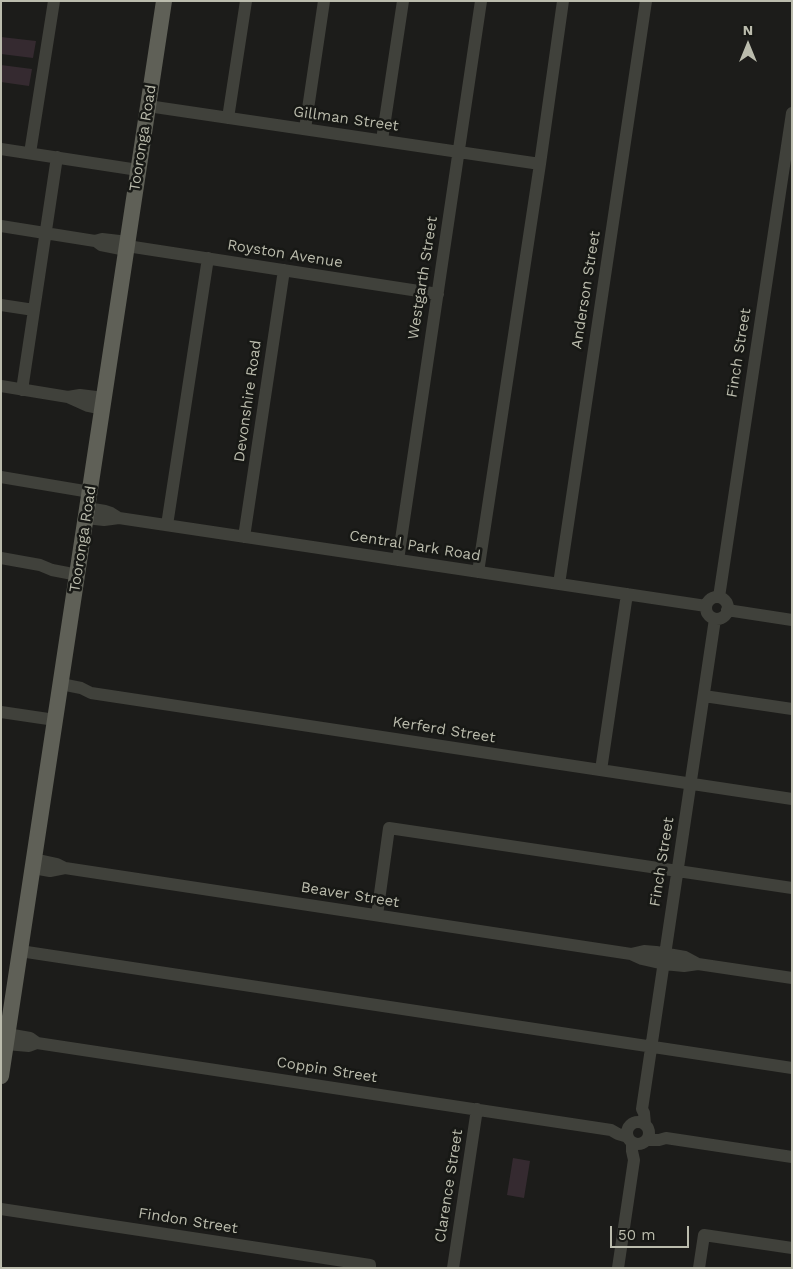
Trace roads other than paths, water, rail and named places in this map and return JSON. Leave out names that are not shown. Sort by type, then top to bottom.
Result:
[{"type":"main road","name":"Tooronga Road","points":[[1,1076],[164,1]]},
{"type":"street","points":[[30,154],[54,1]]},
{"type":"street","points":[[228,118],[246,1]]},
{"type":"street","points":[[305,129],[324,1]]},
{"type":"street","points":[[382,140],[403,1]]},
{"type":"street","name":"Westgarth Street","points":[[398,560],[481,1]]},
{"type":"street","points":[[478,572],[563,1]]},
{"type":"street","name":"Anderson Street","points":[[559,584],[646,1]]},
{"type":"street","name":"Gillman Street","points":[[148,106],[540,164]]},
{"type":"street","name":"Finch Street","points":[[718,597],[792,114]]},
{"type":"street","points":[[1,149],[138,170]]},
{"type":"street","points":[[22,390],[57,157]]},
{"type":"street","name":"Royston Avenue","points":[[1,226],[95,241],[102,245],[127,246],[438,294]]},
{"type":"street","points":[[167,525],[208,258]]},
{"type":"street","name":"Devonshire Road","points":[[244,537],[284,270]]},
{"type":"street","points":[[1,305],[34,310]]},
{"type":"street","points":[[1,386],[68,397],[88,406],[103,403]]},
{"type":"street","points":[[1,478],[90,492]]},
{"type":"street","name":"Central Park Road","points":[[87,513],[104,520],[120,518],[706,606]]},
{"type":"street","points":[[1,558],[40,564],[52,570],[78,571]]},
{"type":"street","points":[[601,770],[626,594]]},
{"type":"street","points":[[718,597],[726,602],[728,610],[723,617],[715,619],[708,615],[706,606],[710,599],[718,597]]},
{"type":"street","points":[[728,610],[792,620]]},
{"type":"street","name":"Finch Street","points":[[618,1268],[634,1160],[632,1152],[644,1113],[642,1109],[715,619]]},
{"type":"street","name":"Kerferd Street","points":[[60,688],[81,696],[91,693],[792,798]]},
{"type":"street","points":[[704,696],[792,709]]},
{"type":"street","points":[[1,712],[55,720]]},
{"type":"street","points":[[377,915],[389,828],[792,888]]},
{"type":"street","name":"Beaver Street","points":[[34,864],[50,871],[65,868],[631,954],[644,952],[664,959],[686,957],[698,964],[792,978]]},
{"type":"street","points":[[20,951],[792,1068]]},
{"type":"street","name":"Coppin Street","points":[[7,1039],[29,1046],[37,1043],[477,1109],[611,1130],[618,1134],[638,1133],[659,1140],[666,1138],[792,1157]]},
{"type":"street","name":"Clarence Street","points":[[453,1268],[477,1109]]},
{"type":"street","name":"Findon Street","points":[[1,1209],[370,1266]]},
{"type":"street","points":[[698,1268],[704,1235],[792,1248]]}]
